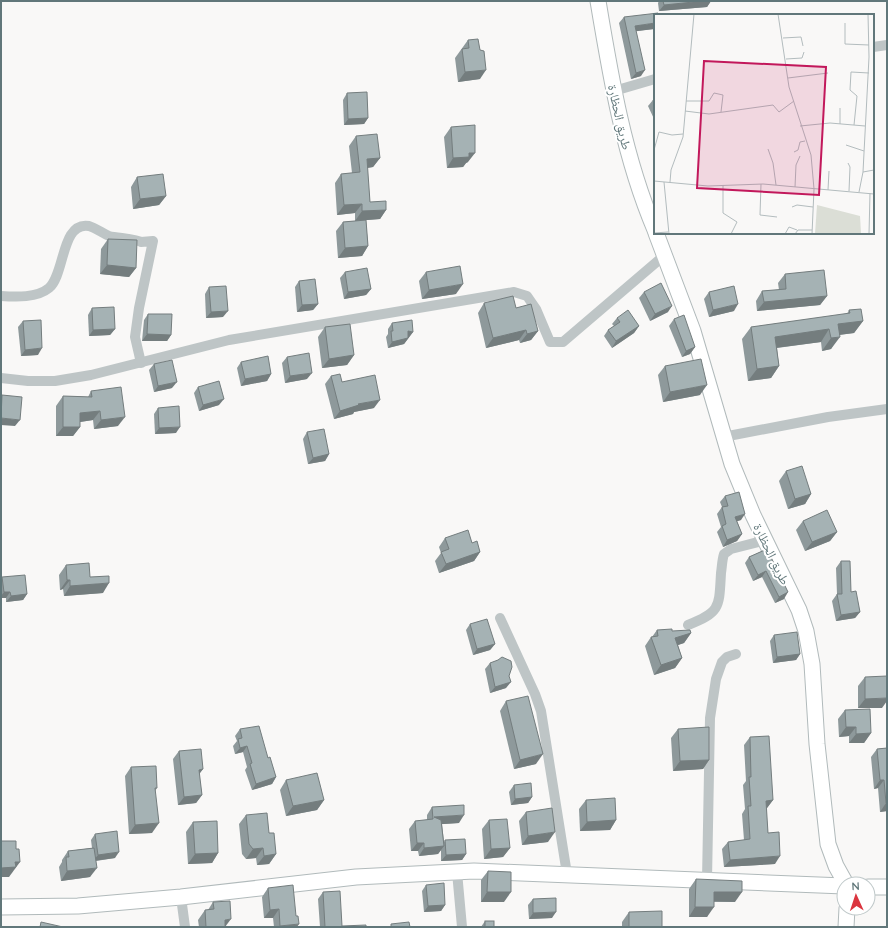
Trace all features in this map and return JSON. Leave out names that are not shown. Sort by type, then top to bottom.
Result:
[{"type":"street","name":"طريق الحظارة","points":[[598,1],[614,91],[630,158],[640,191],[654,227]]},
{"type":"street","points":[[874,48],[887,45]]},
{"type":"street","points":[[614,91],[654,79]]},
{"type":"street","points":[[1,296],[33,295],[47,290],[56,278],[70,235],[74,230],[81,227],[89,226],[120,239],[138,240],[141,242],[153,241],[139,308],[136,337],[141,363]]},
{"type":"street","name":"طريق الحظارة","points":[[656,234],[666,254],[693,331],[723,437],[742,490],[799,610],[808,636],[812,664],[818,751],[828,844],[836,866],[842,876]]},
{"type":"street","points":[[1,378],[28,381],[55,381],[91,375],[229,340],[514,292],[527,296],[536,309],[550,342],[563,342],[666,254]]},
{"type":"street","points":[[723,437],[828,417],[887,409]]},
{"type":"street","points":[[688,625],[709,617],[714,610],[719,600],[724,554],[731,549],[766,540]]},
{"type":"street","points":[[500,618],[535,694],[541,711],[567,874]]},
{"type":"street","points":[[707,880],[710,718],[716,679],[722,662],[727,657],[736,654]]},
{"type":"street","points":[[457,872],[462,927]]},
{"type":"street","points":[[1,907],[78,906],[181,897],[356,877],[457,872],[567,874],[836,886]]},
{"type":"street","points":[[876,887],[887,887]]},
{"type":"street","points":[[181,897],[185,927]]},
{"type":"street","points":[[846,927],[847,916]]},
{"type":"building","points":[[663,1],[703,1],[664,5]]},
{"type":"building","points":[[658,13],[654,14],[654,23],[635,26],[645,70],[636,73],[624,17]]},
{"type":"building","points":[[478,39],[480,50],[484,51],[486,70],[465,72],[462,49],[469,48],[468,40]]},
{"type":"building","points":[[367,92],[368,118],[348,119],[347,93]]},
{"type":"building","points":[[475,125],[475,153],[469,153],[469,157],[453,158],[451,127]]},
{"type":"building","points":[[377,134],[380,158],[367,159],[370,202],[386,201],[386,210],[362,211],[362,204],[344,205],[341,174],[360,172],[356,136]]},
{"type":"building","points":[[163,174],[166,196],[140,199],[137,177]]},
{"type":"building","points":[[366,220],[368,246],[345,248],[343,222]]},
{"type":"building","points":[[108,239],[137,240],[136,268],[107,265]]},
{"type":"building","points":[[460,266],[463,284],[429,290],[426,272]]},
{"type":"building","points":[[367,268],[371,289],[348,292],[345,272]]},
{"type":"building","points":[[824,270],[827,296],[764,302],[762,291],[786,289],[785,274]]},
{"type":"building","points":[[315,279],[318,304],[302,305],[299,281]]},
{"type":"building","points":[[661,283],[672,306],[655,314],[644,292]]},
{"type":"building","points":[[226,286],[228,311],[211,312],[209,287]]},
{"type":"building","points":[[734,286],[738,304],[713,310],[709,292]]},
{"type":"building","points":[[513,296],[516,308],[531,304],[538,331],[527,334],[526,330],[493,338],[484,303]]},
{"type":"building","points":[[114,307],[115,329],[93,330],[92,308]]},
{"type":"building","points":[[861,309],[863,321],[838,324],[840,337],[831,338],[829,329],[775,337],[779,366],[757,369],[751,327],[850,313],[849,310]]},
{"type":"building","points":[[628,310],[639,326],[616,341],[608,330],[620,322],[617,318]]},
{"type":"building","points":[[148,314],[172,314],[171,335],[147,334]]},
{"type":"building","points":[[684,315],[695,347],[686,351],[674,319]]},
{"type":"building","points":[[41,320],[42,348],[25,350],[23,321]]},
{"type":"building","points":[[412,320],[413,332],[408,331],[408,338],[392,342],[392,323]]},
{"type":"building","points":[[350,324],[354,355],[329,359],[325,327]]},
{"type":"building","points":[[309,353],[312,373],[290,376],[287,357]]},
{"type":"building","points":[[268,356],[271,374],[245,379],[241,362]]},
{"type":"building","points":[[701,359],[707,385],[670,392],[665,366]]},
{"type":"building","points":[[172,360],[177,382],[158,386],[154,364]]},
{"type":"building","points":[[340,374],[342,382],[375,375],[380,400],[358,404],[359,405],[340,411],[331,376]]},
{"type":"building","points":[[219,381],[224,399],[203,405],[198,387]]},
{"type":"building","points":[[121,387],[125,417],[101,420],[100,411],[80,413],[80,427],[63,427],[63,396],[92,397],[91,391]]},
{"type":"building","points":[[2,395],[22,397],[20,420],[1,418]]},
{"type":"building","points":[[179,406],[180,427],[159,428],[158,408]]},
{"type":"building","points":[[324,429],[329,454],[313,458],[307,432]]},
{"type":"building","points":[[802,466],[811,494],[795,499],[786,471]]},
{"type":"building","points":[[739,492],[745,514],[735,517],[742,534],[727,540],[722,526],[726,524],[722,507],[728,506],[725,496]]},
{"type":"building","points":[[827,510],[837,532],[812,542],[803,521]]},
{"type":"building","points":[[468,530],[472,543],[477,541],[480,552],[446,564],[441,552],[449,549],[445,538]]},
{"type":"building","points":[[767,549],[788,592],[779,597],[766,571],[758,575],[749,557]]},
{"type":"building","points":[[841,561],[850,561],[851,592],[856,591],[860,612],[841,615],[837,594],[842,594]]},
{"type":"building","points":[[89,563],[90,577],[109,576],[109,583],[70,586],[70,580],[67,580],[66,565]]},
{"type":"building","points":[[25,575],[27,594],[11,596],[10,592],[4,592],[2,577]]},
{"type":"building","points":[[487,619],[495,644],[477,649],[470,624]]},
{"type":"building","points":[[672,629],[672,631],[690,630],[691,633],[675,638],[682,658],[661,665],[651,637],[658,636],[657,630]]},
{"type":"building","points":[[797,632],[800,654],[777,657],[774,635]]},
{"type":"building","points":[[502,657],[511,661],[512,667],[509,676],[511,682],[495,687],[490,663]]},
{"type":"building","points":[[887,676],[887,698],[865,699],[865,677]]},
{"type":"building","points":[[528,696],[543,754],[520,760],[506,701]]},
{"type":"building","points":[[870,709],[871,733],[856,734],[856,727],[846,727],[845,710]]},
{"type":"building","points":[[259,726],[268,758],[270,757],[276,777],[256,784],[250,764],[252,763],[247,746],[240,748],[238,739],[242,738],[240,729]]},
{"type":"building","points":[[709,727],[709,760],[680,761],[678,729]]},
{"type":"building","points":[[769,736],[773,800],[766,801],[768,833],[779,832],[780,856],[730,860],[728,842],[750,839],[748,806],[751,806],[749,777],[751,777],[750,737]]},
{"type":"building","points":[[887,748],[886,803],[884,780],[880,780],[877,749]]},
{"type":"building","points":[[201,749],[203,769],[199,770],[202,795],[184,797],[179,751]]},
{"type":"building","points":[[156,766],[157,788],[155,788],[159,823],[135,825],[131,767]]},
{"type":"building","points":[[317,773],[324,800],[293,806],[286,780]]},
{"type":"building","points":[[531,783],[532,797],[515,799],[514,785]]},
{"type":"building","points":[[615,798],[616,820],[587,822],[586,800]]},
{"type":"building","points":[[464,805],[464,815],[434,817],[441,820],[444,846],[424,848],[424,843],[417,843],[415,821],[433,819],[432,807]]},
{"type":"building","points":[[552,808],[555,832],[528,836],[526,812]]},
{"type":"building","points":[[267,813],[269,833],[274,833],[276,854],[264,856],[263,848],[253,849],[249,844],[246,815]]},
{"type":"building","points":[[507,819],[510,848],[491,849],[489,820]]},
{"type":"building","points":[[217,821],[218,853],[195,854],[193,822]]},
{"type":"building","points":[[117,831],[119,852],[98,855],[95,834]]},
{"type":"building","points":[[465,839],[466,854],[446,855],[445,840]]},
{"type":"building","points":[[1,841],[16,841],[16,849],[19,849],[20,862],[15,862],[16,867],[1,868]]},
{"type":"building","points":[[94,848],[97,868],[67,871],[66,857],[69,857],[68,851]]},
{"type":"building","points":[[488,871],[511,872],[511,892],[487,892]]},
{"type":"building","points":[[696,879],[742,881],[742,892],[714,892],[714,907],[695,907]]},
{"type":"building","points":[[444,883],[445,905],[428,906],[426,885]]},
{"type":"building","points":[[293,885],[296,916],[298,916],[299,924],[280,926],[279,909],[270,910],[268,888]]},
{"type":"building","points":[[340,891],[342,926],[366,925],[366,927],[325,927],[323,892]]},
{"type":"building","points":[[556,898],[556,912],[533,913],[533,899]]},
{"type":"building","points":[[230,901],[231,919],[225,920],[225,927],[206,927],[205,910],[214,909],[213,902]]},
{"type":"building","points":[[662,911],[662,927],[629,927],[629,912]]},
{"type":"building","points":[[485,921],[494,921],[494,927],[485,927]]},
{"type":"building","points":[[41,922],[63,927],[40,927]]},
{"type":"building","points":[[409,922],[410,927],[391,927],[391,924]]}]
